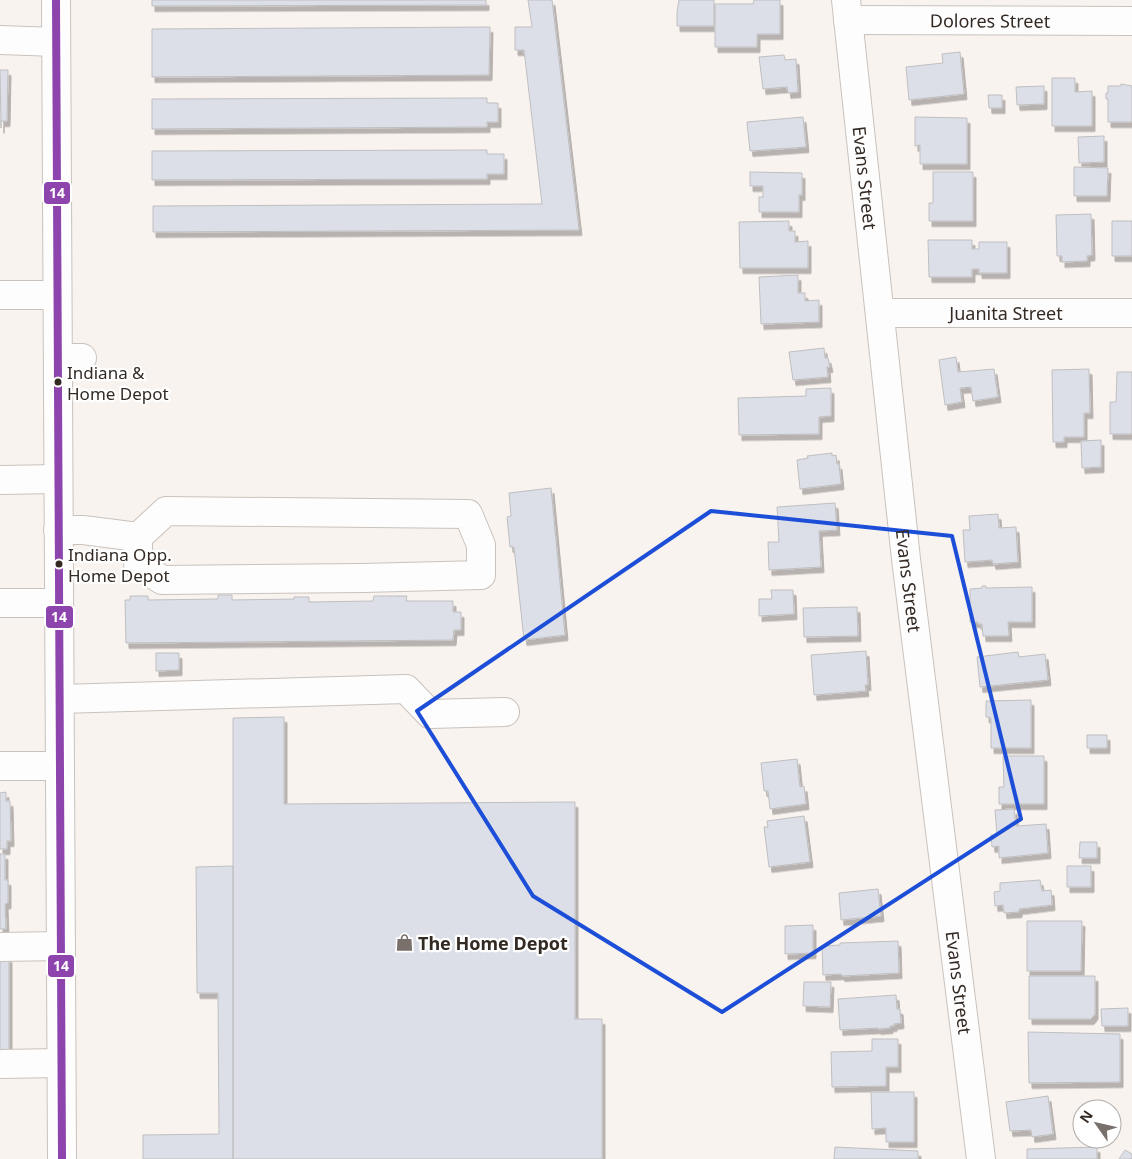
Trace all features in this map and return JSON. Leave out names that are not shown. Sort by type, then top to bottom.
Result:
[{"type":"street","points":[[56,0],[57,295],[70,358],[58,479],[60,766],[57,1063],[62,1159]]},
{"type":"street","name":"Dolores Street","points":[[847,10],[1132,21]]},
{"type":"street","name":"Evans Street","points":[[847,10],[908,569],[981,1159]]},
{"type":"street","points":[[0,40],[56,42]]},
{"type":"street","points":[[0,295],[57,295]]},
{"type":"street","name":"Juanita Street","points":[[880,313],[1132,313]]},
{"type":"street","points":[[0,480],[58,479]]},
{"type":"street","points":[[166,511],[468,514],[481,545],[481,574],[363,578],[162,580],[138,564],[138,537],[166,511]]},
{"type":"street","points":[[58,530],[83,530],[138,537]]},
{"type":"street","points":[[0,602],[59,603]]},
{"type":"street","points":[[60,699],[406,689],[430,714],[505,712]]},
{"type":"street","points":[[0,766],[60,766]]},
{"type":"street","points":[[0,947],[57,946]]},
{"type":"street","points":[[0,1064],[57,1063]]},
{"type":"highlighted area","points":[[711,511],[952,536],[1021,819],[722,1012],[533,896],[417,711]]},
{"type":"building","points":[[152,0],[486,0],[486,5],[152,6]]},
{"type":"building","points":[[528,0],[552,0],[579,230],[153,232],[153,206],[542,204],[524,50],[515,50],[515,27],[532,27]]},
{"type":"building","points":[[679,0],[714,0],[714,26],[677,26]]},
{"type":"building","points":[[754,0],[780,0],[780,34],[757,34],[757,47],[715,47],[715,4],[753,4]]},
{"type":"building","points":[[490,27],[489,75],[152,77],[152,29]]},
{"type":"building","points":[[960,52],[964,94],[909,100],[906,67],[943,63],[942,54]]},
{"type":"building","points":[[784,55],[785,60],[796,59],[798,92],[788,93],[787,87],[763,89],[759,57]]},
{"type":"building","points":[[0,70],[8,70],[7,121],[1,121],[1,128]]},
{"type":"building","points":[[1052,78],[1075,78],[1075,92],[1092,91],[1092,126],[1052,126]]},
{"type":"building","points":[[1121,84],[1132,86],[1132,122],[1108,122],[1108,99],[1106,99],[1106,93],[1108,93],[1108,86],[1121,86]]},
{"type":"building","points":[[1044,86],[1044,104],[1017,105],[1016,87]]},
{"type":"building","points":[[988,95],[1002,95],[1002,108],[989,108]]},
{"type":"building","points":[[487,98],[487,103],[498,103],[498,122],[487,122],[487,127],[152,129],[152,99]]},
{"type":"building","points":[[803,117],[806,147],[750,151],[747,122]]},
{"type":"building","points":[[915,117],[967,118],[967,164],[920,164],[920,145],[915,146]]},
{"type":"building","points":[[1104,136],[1104,162],[1079,163],[1078,137]]},
{"type":"building","points":[[487,150],[487,154],[504,154],[504,174],[487,174],[487,179],[152,180],[152,151]]},
{"type":"building","points":[[1074,167],[1108,168],[1107,196],[1074,196]]},
{"type":"building","points":[[750,172],[802,173],[802,195],[799,195],[799,212],[759,212],[759,197],[763,197],[763,186],[750,186]]},
{"type":"building","points":[[933,172],[973,172],[973,221],[929,221],[929,203],[933,203]]},
{"type":"building","points":[[1091,214],[1092,255],[1087,256],[1087,261],[1062,262],[1062,256],[1057,256],[1056,215]]},
{"type":"building","points":[[789,221],[789,231],[795,231],[795,242],[808,241],[808,268],[740,268],[739,222]]},
{"type":"building","points":[[1112,221],[1132,221],[1132,256],[1112,256]]},
{"type":"building","points":[[928,240],[972,240],[972,249],[979,249],[979,242],[1007,242],[1007,273],[979,273],[979,269],[972,269],[972,277],[929,277]]},
{"type":"building","points":[[798,275],[798,293],[805,293],[805,301],[819,300],[819,322],[761,324],[759,277]]},
{"type":"building","points":[[824,348],[825,358],[828,358],[830,367],[827,367],[828,377],[793,380],[789,352]]},
{"type":"building","points":[[956,357],[958,372],[994,369],[998,397],[973,401],[971,387],[960,388],[962,402],[945,405],[939,360]]},
{"type":"building","points":[[1089,369],[1090,413],[1084,413],[1084,437],[1064,437],[1064,442],[1053,442],[1052,370]]},
{"type":"building","points":[[1117,372],[1132,372],[1132,434],[1110,434],[1110,402],[1116,402]]},
{"type":"building","points":[[831,388],[831,416],[819,417],[819,434],[739,435],[738,398],[806,396],[806,389]]},
{"type":"building","points":[[1101,440],[1101,467],[1082,468],[1081,441]]},
{"type":"building","points":[[832,453],[832,456],[836,455],[837,464],[839,464],[841,484],[800,489],[797,460],[808,458],[807,456]]},
{"type":"building","points":[[551,488],[565,635],[524,640],[514,547],[510,547],[507,517],[511,516],[509,493]]},
{"type":"building","points":[[835,503],[837,530],[819,531],[821,567],[769,570],[768,542],[779,542],[777,507]]},
{"type":"building","points":[[998,514],[999,528],[1016,527],[1018,562],[993,564],[992,560],[965,562],[963,530],[970,530],[969,516]]},
{"type":"building","points":[[982,586],[986,586],[986,588],[1032,587],[1032,622],[1008,622],[1009,636],[983,636],[982,624],[970,622],[970,589],[982,588]]},
{"type":"building","points":[[771,590],[793,590],[794,614],[759,616],[759,599],[772,599]]},
{"type":"building","points":[[218,595],[232,595],[232,600],[309,597],[309,602],[373,601],[374,596],[407,596],[406,601],[453,601],[453,612],[461,612],[461,630],[454,630],[453,640],[126,643],[125,600],[130,600],[130,596],[148,596],[148,600],[218,599]]},
{"type":"building","points":[[857,607],[858,636],[804,637],[803,608]]},
{"type":"building","points":[[866,651],[868,685],[865,685],[866,691],[814,695],[811,655]]},
{"type":"building","points":[[1018,652],[1019,657],[1045,654],[1048,680],[980,687],[977,657]]},
{"type":"building","points":[[156,653],[179,653],[179,670],[156,671]]},
{"type":"building","points":[[1031,700],[1031,748],[991,748],[991,718],[986,717],[986,701]]},
{"type":"building","name":"The Home Depot","points":[[284,717],[284,804],[575,802],[575,1019],[602,1019],[602,1159],[233,1159],[233,718]]},
{"type":"building","points":[[1087,735],[1107,735],[1107,748],[1087,748]]},
{"type":"building","points":[[1003,756],[1044,756],[1044,804],[999,804],[999,787],[1004,787]]},
{"type":"building","points":[[797,759],[800,787],[804,786],[806,804],[770,809],[768,791],[764,791],[761,763]]},
{"type":"building","points":[[6,792],[6,801],[10,801],[11,841],[7,841],[7,849],[0,849],[0,793]]},
{"type":"building","points":[[1014,809],[1016,826],[1046,824],[1048,853],[999,858],[999,846],[992,847],[991,835],[997,835],[995,810]]},
{"type":"building","points":[[804,816],[810,862],[769,867],[764,827],[768,827],[767,821]]},
{"type":"building","points":[[1080,842],[1097,842],[1097,858],[1079,858]]},
{"type":"building","points":[[0,854],[5,854],[5,880],[8,880],[8,903],[5,904],[6,929],[0,929]]},
{"type":"building","points":[[233,866],[233,1159],[143,1159],[143,1135],[219,1134],[218,993],[197,993],[196,867]]},
{"type":"building","points":[[1067,866],[1091,866],[1091,887],[1067,887]]},
{"type":"building","points":[[1040,880],[1042,891],[1051,890],[1052,905],[1004,913],[1003,905],[995,906],[994,892],[1000,891],[1000,883]]},
{"type":"building","points":[[878,889],[881,916],[841,920],[839,893]]},
{"type":"building","points":[[1027,921],[1082,921],[1081,971],[1027,971]]},
{"type":"building","points":[[813,925],[813,953],[785,954],[785,926]]},
{"type":"building","points":[[898,941],[899,973],[823,975],[822,946],[840,945],[840,943]]},
{"type":"building","points":[[0,957],[9,957],[9,1050],[0,1050]]},
{"type":"building","points":[[1029,976],[1095,976],[1095,1014],[1091,1019],[1029,1019]]},
{"type":"building","points":[[804,982],[831,982],[830,1007],[803,1006]]},
{"type":"building","points":[[896,995],[901,1023],[894,1024],[890,1028],[840,1030],[838,999]]},
{"type":"building","points":[[1128,1008],[1128,1026],[1102,1026],[1101,1009]]},
{"type":"building","points":[[1028,1032],[1120,1034],[1120,1082],[1029,1083]]},
{"type":"building","points":[[872,1039],[898,1039],[898,1067],[886,1067],[886,1086],[832,1087],[831,1052],[872,1051]]},
{"type":"building","points":[[871,1092],[914,1092],[914,1142],[886,1142],[886,1128],[872,1129]]},
{"type":"building","points":[[1048,1096],[1053,1134],[1032,1137],[1031,1130],[1010,1131],[1006,1102]]},
{"type":"building","points":[[835,1147],[918,1151],[918,1159],[834,1159]]},
{"type":"building","points":[[1027,1149],[1097,1149],[1097,1159],[1027,1159]]},
{"type":"building","points":[[1125,1150],[1132,1154],[1132,1159],[1119,1159]]},
{"type":"transit line","name":"14","points":[[56,0],[62,1159]]},
{"type":"place","name":"Indiana & Home Depot","points":[[58,382]]},
{"type":"place","name":"Indiana Opp. Home Depot","points":[[59,564]]},
{"type":"place","name":"The Home Depot","points":[[404,943]]}]
